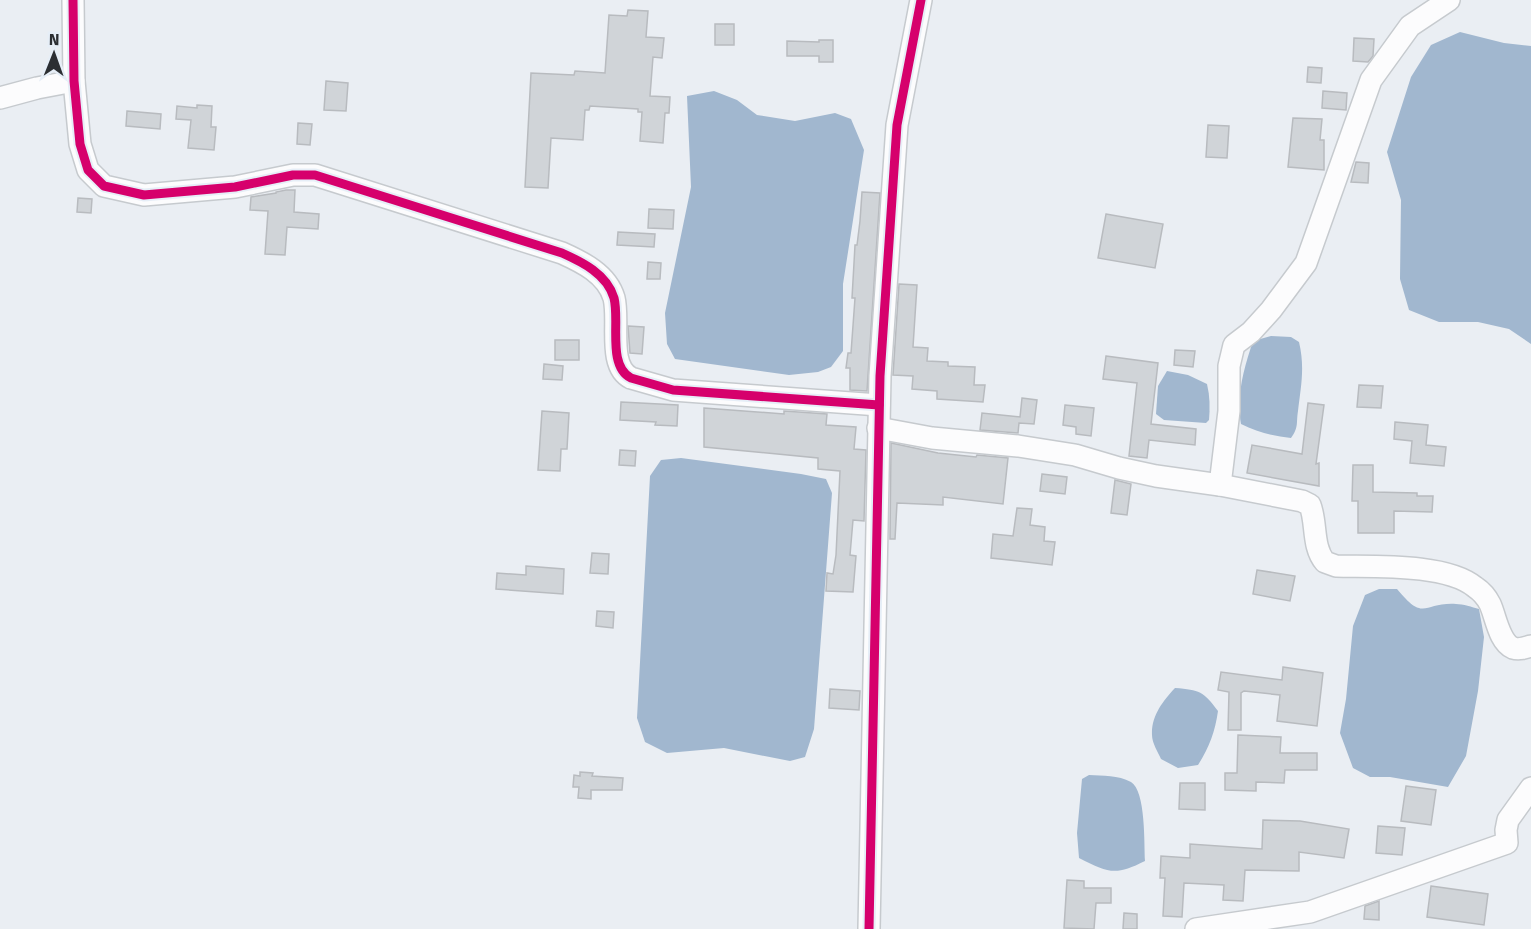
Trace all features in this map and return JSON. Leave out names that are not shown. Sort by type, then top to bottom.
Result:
[{"type":"street","points":[[73,0],[74,81],[82,156],[88,170],[104,186],[144,195],[235,187],[294,175],[315,175],[351,185],[562,253],[588,265],[603,280],[614,297],[618,363],[625,375],[631,378],[673,390],[879,405]]},
{"type":"street","points":[[869,929],[879,405],[897,126],[921,0]]},
{"type":"street","points":[[1220,485],[1229,411],[1229,366],[1234,345],[1271,310],[1306,263],[1371,80],[1410,26],[1449,0]]},
{"type":"street","points":[[0,98],[74,81]]},
{"type":"street","points":[[878,428],[933,438],[1018,446],[1075,455],[1156,476],[1220,485],[1302,501],[1310,505],[1318,551],[1325,562],[1336,566],[1426,570],[1460,577],[1475,587],[1489,601],[1507,643],[1514,649],[1531,646]]},
{"type":"street","points":[[1196,929],[1310,912],[1507,843],[1508,820],[1531,788]]},
{"type":"water","points":[[1460,32],[1504,43],[1531,46],[1531,344],[1509,329],[1478,322],[1439,322],[1409,310],[1400,279],[1401,200],[1387,152],[1411,77],[1431,45]]},
{"type":"water","points":[[714,91],[737,100],[757,115],[795,121],[835,113],[851,119],[864,150],[843,284],[843,351],[831,367],[818,372],[789,375],[675,359],[667,344],[665,313],[691,187],[687,96]]},
{"type":"water","points":[[1271,336],[1291,337],[1299,342],[1301,351],[1302,376],[1297,425],[1291,438],[1265,433],[1241,424],[1240,392],[1253,341]]},
{"type":"water","points":[[1167,371],[1188,375],[1207,384],[1210,411],[1209,420],[1206,423],[1164,420],[1156,414],[1158,386]]},
{"type":"water","points":[[681,458],[826,479],[832,493],[814,729],[805,757],[790,761],[724,748],[667,753],[645,742],[637,718],[650,476],[661,460]]},
{"type":"water","points":[[1379,589],[1397,589],[1419,608],[1456,604],[1479,609],[1484,637],[1478,691],[1466,756],[1448,787],[1390,777],[1370,777],[1353,768],[1340,733],[1346,699],[1353,626],[1365,595]]},
{"type":"water","points":[[1175,688],[1200,693],[1218,711],[1211,740],[1198,765],[1178,768],[1161,759],[1153,741],[1153,721],[1162,704]]},
{"type":"water","points":[[1089,775],[1121,778],[1136,787],[1142,806],[1145,861],[1126,869],[1112,871],[1079,858],[1077,833],[1082,779]]},
{"type":"building","points":[[628,10],[648,11],[646,37],[664,38],[662,58],[653,57],[650,96],[670,97],[669,113],[665,113],[663,143],[640,141],[642,112],[638,112],[638,109],[590,106],[589,110],[585,110],[583,140],[551,138],[548,188],[525,187],[531,73],[574,75],[575,71],[605,73],[609,15],[627,16]]},
{"type":"building","points":[[715,24],[734,24],[734,45],[715,45]]},
{"type":"building","points":[[1354,38],[1374,39],[1373,56],[1368,62],[1353,61]]},
{"type":"building","points":[[819,40],[833,40],[833,62],[819,62],[819,56],[787,56],[787,41],[819,42]]},
{"type":"building","points":[[1308,67],[1322,68],[1321,83],[1307,82]]},
{"type":"building","points":[[326,81],[348,83],[346,111],[324,110]]},
{"type":"building","points":[[1323,91],[1347,93],[1346,110],[1322,108]]},
{"type":"building","points":[[197,105],[212,106],[211,127],[216,127],[214,150],[188,148],[191,120],[176,119],[177,106],[197,108]]},
{"type":"building","points":[[127,111],[161,114],[160,129],[126,126]]},
{"type":"building","points":[[1293,118],[1322,119],[1320,140],[1324,140],[1324,170],[1288,167]]},
{"type":"building","points":[[298,123],[312,124],[310,145],[297,144]]},
{"type":"building","points":[[1208,125],[1229,126],[1227,158],[1206,157]]},
{"type":"building","points":[[1356,162],[1369,163],[1368,183],[1351,182]]},
{"type":"building","points":[[295,190],[294,212],[319,214],[318,229],[287,227],[285,255],[265,254],[268,211],[250,210],[251,197]]},
{"type":"building","points":[[862,192],[880,193],[867,391],[850,390],[850,368],[846,368],[848,353],[851,353],[855,298],[852,298],[855,245],[857,245]]},
{"type":"building","points":[[78,198],[92,199],[91,213],[77,212]]},
{"type":"building","points":[[649,209],[674,210],[673,229],[648,228]]},
{"type":"building","points":[[1106,214],[1163,224],[1155,268],[1098,258]]},
{"type":"building","points":[[618,232],[655,234],[654,247],[617,245]]},
{"type":"building","points":[[648,262],[661,263],[660,279],[647,279]]},
{"type":"building","points":[[899,284],[917,285],[913,347],[928,348],[927,361],[948,362],[948,366],[975,367],[974,385],[985,385],[983,402],[937,399],[937,391],[912,389],[913,376],[893,375]]},
{"type":"building","points":[[628,326],[644,327],[642,354],[630,353]]},
{"type":"building","points":[[555,340],[579,340],[579,360],[555,360]]},
{"type":"building","points":[[1175,350],[1195,351],[1193,367],[1174,365]]},
{"type":"building","points":[[1106,356],[1158,363],[1151,424],[1196,429],[1195,445],[1149,440],[1147,458],[1129,456],[1137,383],[1103,379]]},
{"type":"building","points":[[544,364],[563,366],[562,380],[543,379]]},
{"type":"building","points":[[1359,385],[1383,386],[1381,408],[1357,407]]},
{"type":"building","points":[[1022,398],[1037,400],[1034,424],[1019,423],[1018,433],[980,430],[982,413],[1020,417]]},
{"type":"building","points":[[621,402],[678,405],[677,426],[620,420]]},
{"type":"building","points":[[1308,403],[1324,405],[1316,464],[1319,463],[1319,486],[1247,473],[1252,445],[1302,454]]},
{"type":"building","points":[[1065,405],[1094,408],[1091,436],[1076,434],[1076,427],[1063,425]]},
{"type":"building","points":[[704,408],[784,414],[784,411],[827,414],[826,425],[856,427],[854,449],[866,450],[864,521],[853,520],[850,555],[856,556],[853,592],[826,591],[827,573],[833,574],[836,555],[840,471],[818,469],[818,458],[704,447]]},
{"type":"building","points":[[542,411],[569,413],[567,449],[561,449],[560,471],[538,470]]},
{"type":"building","points":[[1395,422],[1428,425],[1426,445],[1446,447],[1444,466],[1410,463],[1412,441],[1394,439]]},
{"type":"building","points":[[891,443],[938,453],[1008,458],[1003,504],[943,497],[943,505],[897,503],[895,539],[890,539]]},
{"type":"building","points":[[620,450],[636,451],[635,466],[619,465]]},
{"type":"building","points":[[1353,465],[1373,465],[1373,492],[1417,493],[1417,496],[1433,496],[1432,512],[1394,511],[1394,533],[1358,533],[1358,501],[1352,501]]},
{"type":"building","points":[[1042,474],[1067,477],[1065,494],[1040,491]]},
{"type":"building","points":[[1115,480],[1131,484],[1127,515],[1111,513]]},
{"type":"building","points":[[1017,508],[1032,509],[1030,525],[1045,527],[1044,541],[1055,542],[1052,565],[991,558],[993,534],[1013,536]]},
{"type":"building","points":[[592,553],[609,554],[608,574],[590,573]]},
{"type":"building","points":[[526,566],[564,569],[563,594],[496,589],[497,573],[526,575]]},
{"type":"building","points":[[1257,570],[1295,576],[1290,601],[1253,594]]},
{"type":"building","points":[[597,611],[614,612],[613,628],[596,626]]},
{"type":"building","points":[[1283,667],[1323,673],[1317,726],[1277,721],[1280,695],[1244,691],[1241,693],[1241,730],[1228,730],[1229,692],[1218,690],[1221,672],[1282,680]]},
{"type":"building","points":[[830,689],[860,691],[859,710],[829,708]]},
{"type":"building","points":[[1238,735],[1281,737],[1280,753],[1317,753],[1317,770],[1285,770],[1284,783],[1256,782],[1256,791],[1225,790],[1225,773],[1237,773]]},
{"type":"building","points":[[580,772],[593,773],[592,776],[623,778],[622,790],[591,790],[591,799],[578,798],[579,787],[573,787],[574,775],[580,776]]},
{"type":"building","points":[[1180,783],[1205,783],[1205,810],[1179,809]]},
{"type":"building","points":[[1406,786],[1436,790],[1431,825],[1401,821]]},
{"type":"building","points":[[1263,820],[1300,821],[1349,829],[1344,858],[1299,852],[1299,871],[1245,870],[1243,901],[1223,900],[1224,885],[1184,883],[1182,917],[1163,916],[1165,878],[1160,878],[1161,856],[1190,858],[1190,844],[1262,849]]},
{"type":"building","points":[[1378,826],[1405,828],[1402,855],[1376,853]]},
{"type":"building","points":[[1067,880],[1084,881],[1084,888],[1111,888],[1111,903],[1096,903],[1094,929],[1064,928]]},
{"type":"building","points":[[1431,886],[1488,894],[1484,925],[1427,917]]},
{"type":"building","points":[[1379,901],[1379,920],[1364,919],[1365,906]]},
{"type":"building","points":[[1124,913],[1137,914],[1137,929],[1123,929]]},
{"type":"cycle path","points":[[73,0],[74,81],[80,144],[88,170],[104,186],[144,195],[235,187],[293,175],[315,175],[562,253],[593,270],[606,282],[614,298],[619,364],[631,378],[673,390],[879,405]]},
{"type":"cycle path","points":[[869,929],[880,376],[897,125],[921,0]]}]
